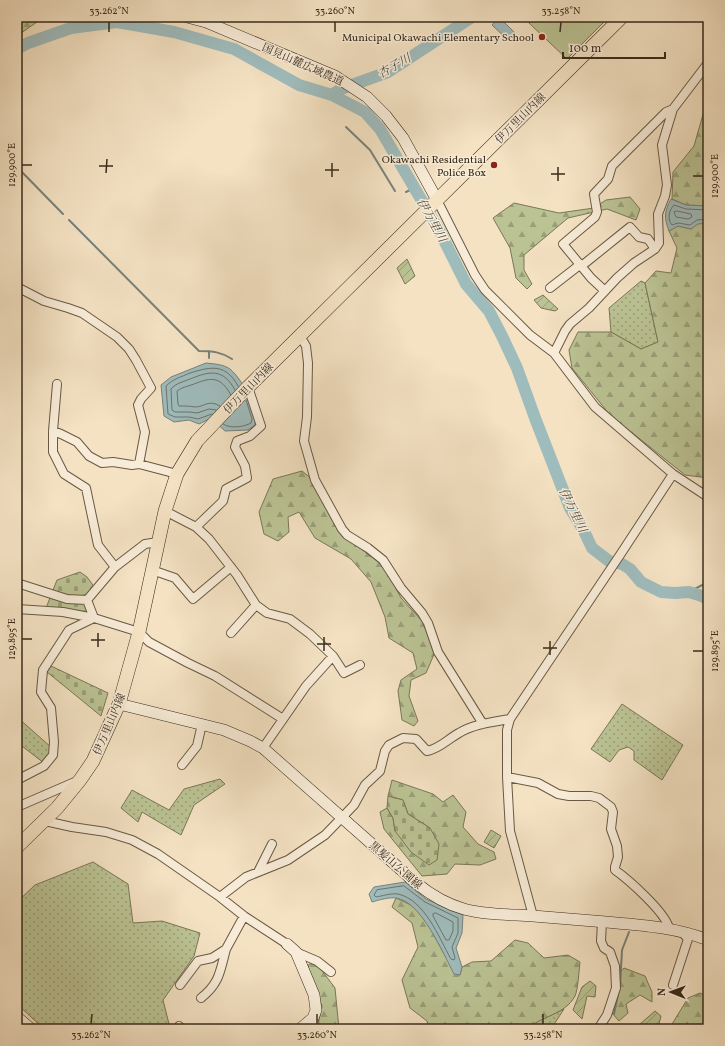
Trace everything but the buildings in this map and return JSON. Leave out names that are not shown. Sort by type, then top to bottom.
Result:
[{"type":"main road","name":"国見山麓広域農道","points":[[186,17],[206,22],[335,76],[367,97],[386,116],[404,138],[436,200]]},
{"type":"main road","name":"伊万里山内線","points":[[17,847],[57,808],[80,780],[93,761],[119,704],[140,632],[165,511],[177,474],[197,441],[248,387],[622,17]]},
{"type":"main road","name":"黒髪山公園線","points":[[119,704],[224,730],[263,748],[416,883],[450,905],[475,912],[669,928],[708,940]]},
{"type":"main road","points":[[287,944],[296,952],[314,995],[316,1010],[313,1023],[300,1029]]},
{"type":"main road","points":[[17,1017],[31,1029]]},
{"type":"street","points":[[554,353],[570,324],[589,308],[617,278],[634,263],[655,249],[659,243],[658,214],[665,196],[667,185],[662,145],[673,109],[708,63]]},
{"type":"street","points":[[605,291],[591,278],[563,244],[595,217],[596,212],[594,194],[608,179],[612,166],[666,112],[673,109]]},
{"type":"street","points":[[436,200],[475,276],[485,290],[530,335],[554,353],[595,406],[673,474],[708,497]]},
{"type":"street","points":[[550,288],[630,227],[639,237],[648,239],[655,249]]},
{"type":"street","points":[[17,287],[44,301],[82,314],[117,337],[129,349],[150,388],[138,405],[145,432],[139,464]]},
{"type":"street","points":[[300,336],[306,346],[308,364],[308,417],[304,441],[315,480],[342,529],[347,535],[368,548],[383,560],[401,588],[422,614],[428,623],[438,652],[483,724]]},
{"type":"street","points":[[57,384],[53,431],[53,452],[64,474],[86,488],[98,545],[115,567]]},
{"type":"street","points":[[196,527],[223,501],[226,489],[247,478],[245,466],[234,447],[237,441],[250,436],[261,426],[248,387]]},
{"type":"street","points":[[53,431],[77,442],[89,456],[102,463],[113,462],[132,465],[139,464],[177,474]]},
{"type":"street","points":[[533,916],[510,831],[507,777],[507,730],[510,719],[673,474]]},
{"type":"street","points":[[165,511],[196,527],[209,539],[231,567],[256,605],[267,613],[290,619],[310,634],[333,656],[344,673],[360,665]]},
{"type":"street","points":[[87,600],[115,567],[145,544],[158,542]]},
{"type":"street","points":[[152,570],[175,578],[193,599],[231,567]]},
{"type":"street","points":[[17,583],[62,597],[87,600]]},
{"type":"street","points":[[87,600],[94,618]]},
{"type":"street","points":[[231,633],[256,605]]},
{"type":"street","points":[[17,608],[63,612],[94,618],[140,632],[149,642],[215,676],[283,719]]},
{"type":"street","points":[[17,780],[44,766],[52,755],[54,742],[51,708],[41,692],[43,670],[69,630],[94,618]]},
{"type":"street","points":[[263,748],[306,686],[333,656]]},
{"type":"street","points":[[220,897],[246,877],[288,860],[325,835],[354,805],[365,785],[380,771],[385,751],[389,745],[403,738],[416,739],[427,751],[434,750],[460,732],[483,724],[510,719]]},
{"type":"street","points":[[182,765],[197,746],[202,724]]},
{"type":"street","points":[[507,777],[538,783],[558,794],[569,796],[591,796],[599,798],[611,807],[613,812],[611,829],[617,846],[618,857],[615,870],[630,881],[663,916],[668,923],[669,928]]},
{"type":"street","points":[[17,806],[80,780]]},
{"type":"street","points":[[45,820],[72,827],[106,832],[132,840],[158,854],[220,897],[244,916],[287,944]]},
{"type":"street","points":[[258,872],[272,844]]},
{"type":"street","points":[[200,998],[210,991],[218,980],[226,949],[244,916]]},
{"type":"street","points":[[598,1029],[607,1015],[616,988],[615,966],[610,952],[604,948],[601,941],[602,922]]},
{"type":"street","points":[[673,985],[688,939],[681,931]]},
{"type":"street","points":[[180,985],[198,961],[212,958],[226,949]]},
{"type":"street","points":[[296,952],[317,961],[331,972]]},
{"type":"green space","points":[[17,17],[44,17],[17,36]]},
{"type":"green space","points":[[529,17],[609,17],[567,59],[529,23]]},
{"type":"green space","points":[[708,107],[708,206],[686,205],[672,199],[673,172],[694,146],[704,111]]},
{"type":"green space","points":[[630,197],[640,209],[636,220],[607,209],[568,218],[524,255],[524,270],[532,284],[527,289],[516,278],[510,248],[493,218],[514,203],[559,213],[594,208],[606,200]]},
{"type":"green space","points":[[698,223],[708,223],[708,478],[685,475],[610,415],[572,368],[569,350],[578,332],[611,332],[641,349],[658,342],[645,283],[656,271],[671,273],[677,248],[669,231],[678,226],[691,229]]},
{"type":"green space","points":[[407,259],[415,276],[405,284],[397,268]]},
{"type":"green space","points":[[641,281],[645,283],[658,342],[641,349],[611,332],[609,308]]},
{"type":"green space","points":[[543,295],[558,309],[555,311],[541,308],[534,300]]},
{"type":"green space","points":[[302,471],[312,479],[345,537],[384,566],[401,598],[422,621],[435,652],[426,673],[411,680],[409,696],[418,721],[414,726],[402,720],[398,691],[401,680],[417,669],[413,653],[389,638],[385,617],[371,582],[351,559],[315,538],[299,512],[288,517],[289,532],[278,541],[264,534],[259,512],[273,479]]},
{"type":"green space","points":[[80,572],[87,577],[95,588],[88,613],[46,608],[57,580]]},
{"type":"green space","points":[[51,666],[108,693],[101,716],[47,672]]},
{"type":"green space","points":[[622,704],[683,745],[662,780],[634,760],[634,751],[628,747],[619,750],[610,762],[591,749]]},
{"type":"green space","points":[[17,717],[52,748],[44,763],[18,743],[17,744]]},
{"type":"green space","points":[[220,779],[225,784],[194,805],[181,835],[142,812],[138,822],[121,808],[132,790],[169,810],[184,789]]},
{"type":"green space","points":[[392,780],[433,794],[443,802],[453,795],[466,812],[463,827],[478,844],[494,852],[496,859],[480,865],[455,864],[447,874],[422,876],[384,829],[380,812],[387,808],[393,818],[395,831],[430,828],[408,814],[403,800],[388,796]]},
{"type":"green space","points":[[388,796],[403,800],[408,814],[430,828],[439,844],[437,860],[429,865],[411,852],[395,831],[393,818],[387,808]]},
{"type":"green space","points":[[491,830],[501,836],[494,848],[484,842]]},
{"type":"green space","points":[[93,862],[128,884],[133,923],[162,921],[200,933],[194,956],[163,1000],[169,1024],[163,1029],[44,1029],[17,1004],[17,902],[35,885]]},
{"type":"green space","points":[[396,898],[411,905],[424,917],[455,974],[460,975],[462,967],[472,962],[491,961],[515,940],[528,943],[544,958],[568,955],[580,962],[578,985],[575,996],[565,1007],[527,1029],[429,1029],[427,1021],[410,1008],[402,980],[418,947],[412,923],[392,907]]},
{"type":"green space","points":[[309,964],[317,964],[335,988],[339,1029],[317,1029],[322,1006],[308,970]]},
{"type":"green space","points":[[624,968],[645,976],[652,992],[652,1002],[640,995],[626,1004],[628,1013],[619,1021],[611,1012],[618,974]]},
{"type":"green space","points":[[590,981],[596,986],[595,997],[587,996],[582,1019],[573,1010],[582,987]]},
{"type":"green space","points":[[700,993],[708,997],[708,1029],[669,1029],[688,998]]},
{"type":"green space","points":[[564,1009],[551,1029],[527,1029],[534,1023]]},
{"type":"green space","points":[[655,1011],[661,1016],[659,1024],[649,1028],[640,1024]]},
{"type":"water","points":[[499,17],[516,34],[509,41],[492,25]]},
{"type":"water","points":[[671,199],[686,205],[708,206],[708,223],[698,224],[691,229],[678,226],[669,231],[666,222],[666,215]]},
{"type":"water","points":[[206,363],[227,367],[240,380],[252,403],[254,411],[255,425],[248,430],[225,431],[211,418],[199,424],[189,420],[174,422],[164,416],[161,385],[171,377]]},
{"type":"water","points":[[405,882],[426,899],[463,915],[462,933],[456,948],[462,967],[460,975],[454,974],[430,929],[414,908],[405,901],[396,898],[387,898],[372,902],[369,894],[374,887]]},
{"type":"waterway","name":"杏子川","points":[[332,95],[341,89],[388,72],[472,17]]},
{"type":"waterway","name":"伊万里川","points":[[17,49],[28,43],[71,28],[117,22],[174,32],[234,49],[299,85],[332,95],[365,112],[380,129],[439,230],[466,284],[489,311],[517,368],[570,508],[583,529],[592,548],[609,561],[622,564],[630,569],[641,582],[661,592],[689,592],[708,599]]},
{"type":"waterway","points":[[346,127],[370,150],[395,191]]},
{"type":"waterway","points":[[17,167],[63,214]]},
{"type":"waterway","points":[[406,192],[414,188]]},
{"type":"waterway","points":[[69,220],[199,351],[217,352],[232,359]]},
{"type":"waterway","points":[[209,351],[209,358]]},
{"type":"waterway","points":[[689,592],[708,582]]},
{"type":"waterway","points":[[620,986],[622,950],[629,932]]},
{"type":"waterway","points":[[614,1014],[619,990]]},
{"type":"place","name":"Municipal Okawachi Elementary School","points":[[542,37]]},
{"type":"place","name":"Okawachi Residential Police Box","points":[[494,165]]}]
